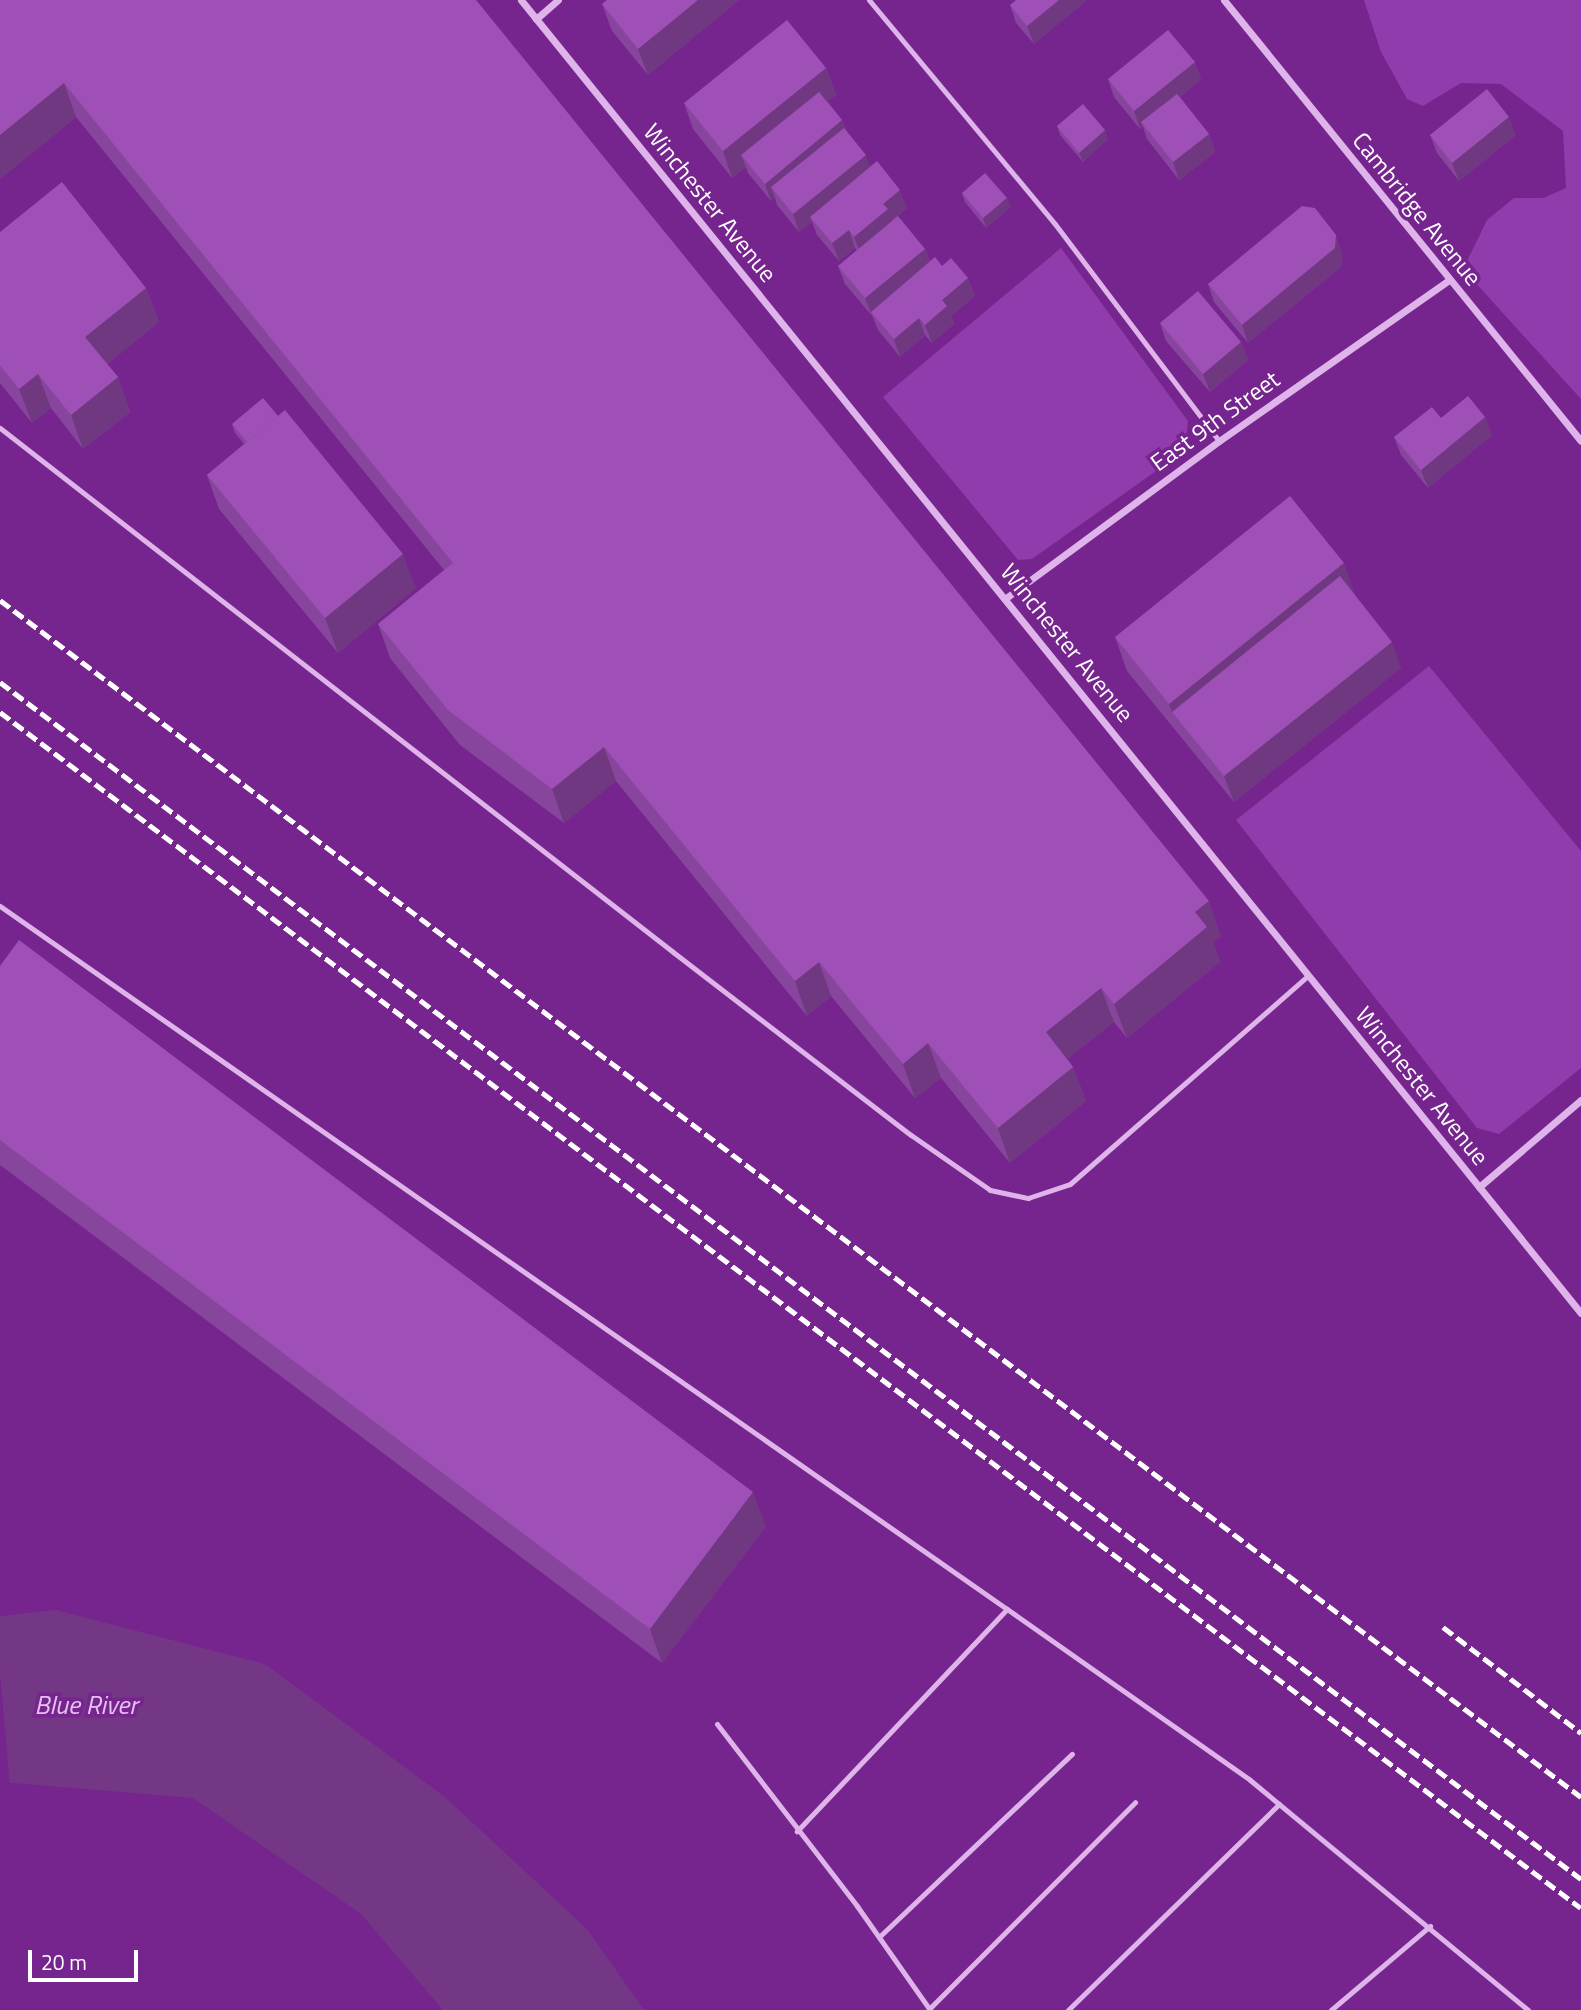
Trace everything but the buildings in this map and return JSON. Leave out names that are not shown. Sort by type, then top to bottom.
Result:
[{"type":"street","name":"Winchester Avenue","points":[[521,0],[1006,597],[1581,1313]]},
{"type":"street","points":[[536,19],[558,0]]},
{"type":"street","name":"Cambridge Avenue","points":[[1224,0],[1581,441]]},
{"type":"street","name":"East 9th Street","points":[[1006,597],[1219,441],[1449,280]]},
{"type":"street","points":[[1479,1187],[1581,1100]]},
{"type":"lane","points":[[869,0],[1055,224],[1219,441]]},
{"type":"lane","points":[[0,428],[738,1002],[990,1190],[1028,1198],[1070,1184],[1309,975]]},
{"type":"lane","points":[[0,906],[1007,1609],[1279,1804],[1430,1926],[1528,2010]]},
{"type":"lane","points":[[797,1832],[1007,1609]]},
{"type":"lane","points":[[717,1724],[879,1937],[929,2010],[1135,1802]]},
{"type":"lane","points":[[879,1937],[1072,1754]]},
{"type":"lane","points":[[1068,2010],[1279,1804]]},
{"type":"lane","points":[[1331,2010],[1430,1926]]},
{"type":"shaded area","points":[[1364,0],[1581,0],[1581,399],[1472,279],[1467,261],[1487,220],[1514,198],[1543,198],[1566,188],[1563,131],[1501,84],[1461,83],[1423,106],[1407,99],[1381,52]]},
{"type":"shaded area","points":[[1061,248],[1188,421],[1186,442],[1173,459],[1032,559],[1018,560],[883,397]]},
{"type":"shaded area","points":[[1429,666],[1581,851],[1581,1068],[1499,1134],[1477,1128],[1236,820]]},
{"type":"water","name":"Blue River","points":[[56,1610],[265,1664],[445,1797],[587,1929],[644,2010],[443,2010],[361,1914],[193,1798],[0,1782],[0,1616]]},
{"type":"pier","points":[[0,1674],[10,1787],[0,1786]]},
{"type":"railway","points":[[0,600],[1581,1797]]},
{"type":"railway","points":[[0,682],[1581,1879]]},
{"type":"railway","points":[[0,712],[1581,1908]]},
{"type":"railway","points":[[1443,1627],[1581,1733]]}]
